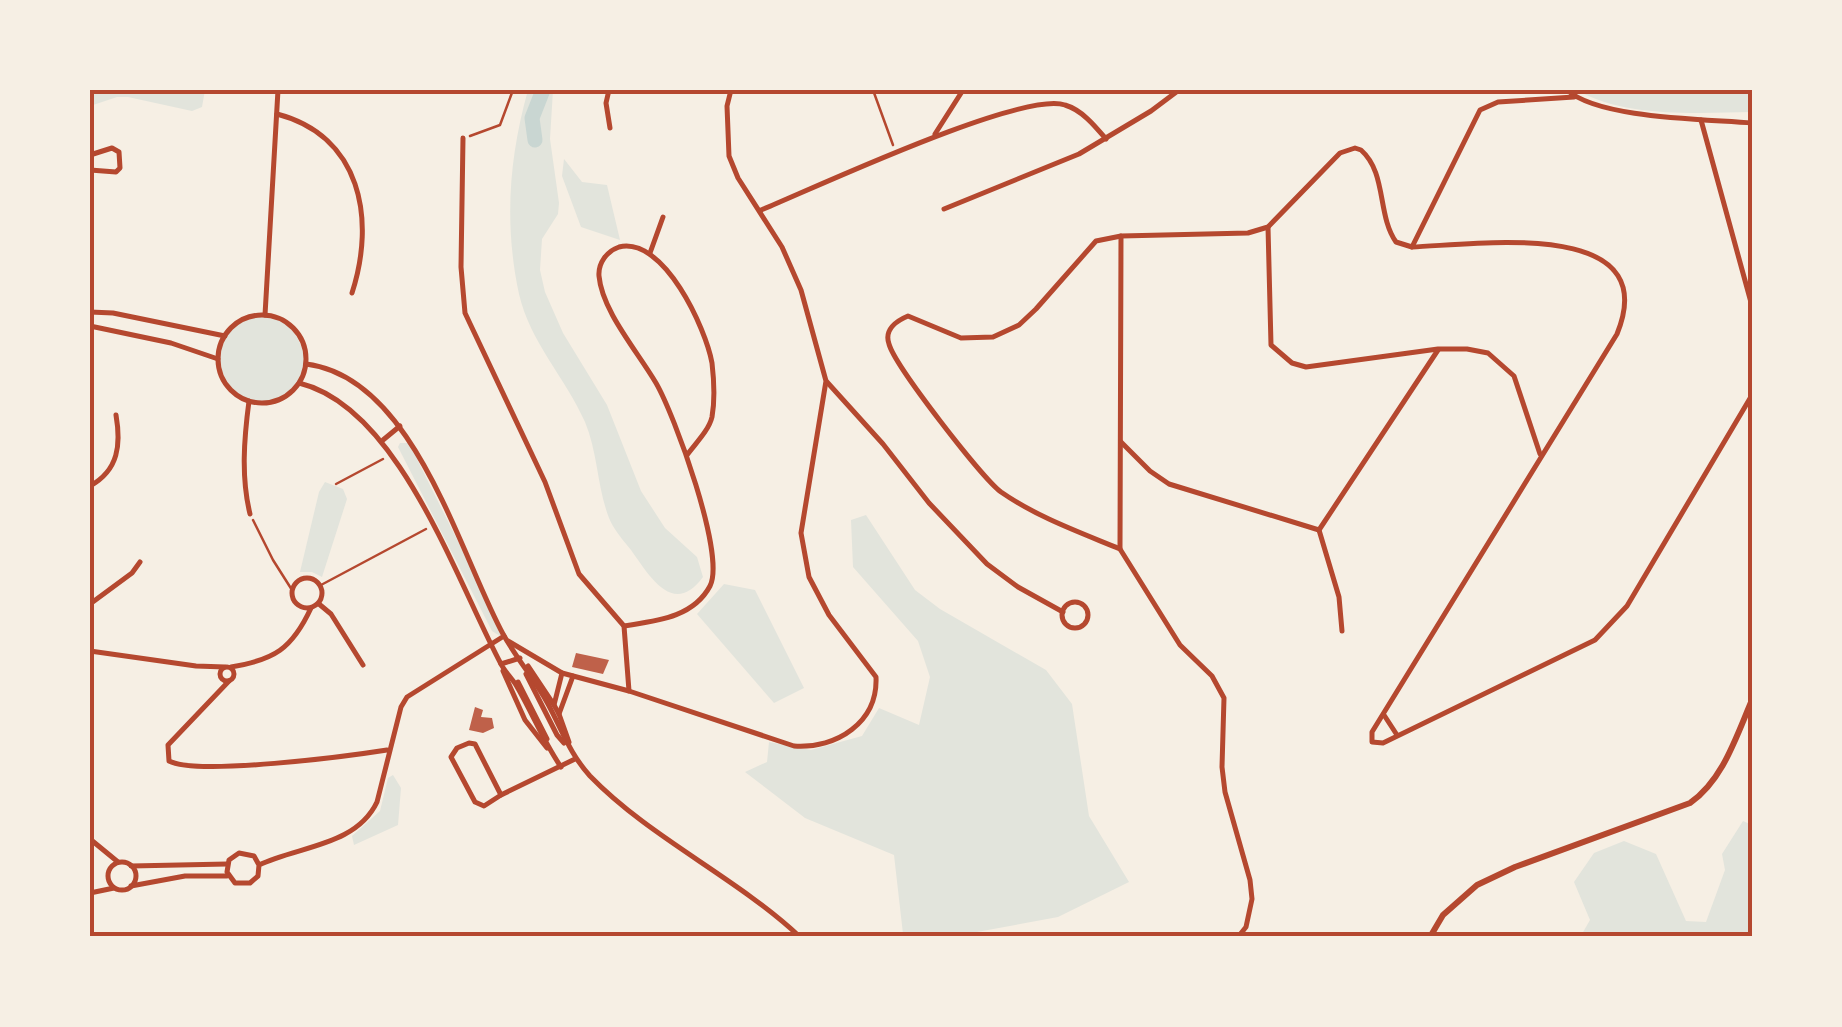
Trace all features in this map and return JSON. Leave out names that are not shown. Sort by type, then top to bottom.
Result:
[{"type":"street","points":[[265,316],[278,90]]},
{"type":"street","points":[[608,90],[610,128]]},
{"type":"street","points":[[259,865],[342,838],[370,816],[407,697],[491,643],[506,639],[562,673],[629,690],[794,746],[813,746],[842,736],[869,713],[876,677],[817,597],[804,560],[804,505],[826,381],[802,290],[729,156],[731,90]]},
{"type":"street","points":[[934,137],[963,90]]},
{"type":"street","points":[[944,209],[1079,154],[1178,90]]},
{"type":"street","points":[[1567,90],[1592,104],[1700,120],[1752,123]]},
{"type":"street","points":[[1412,247],[1480,110],[1498,102],[1574,97]]},
{"type":"street","points":[[761,210],[934,137],[1034,104],[1067,105],[1106,139]]},
{"type":"street","points":[[277,114],[302,120],[322,135],[354,176],[362,226],[359,271],[352,294]]},
{"type":"street","points":[[1700,120],[1752,306]]},
{"type":"street","points":[[464,138],[461,267],[466,313],[545,482],[579,574],[624,626],[629,690]]},
{"type":"street","points":[[90,154],[112,148],[119,152],[120,160],[116,172],[90,170]]},
{"type":"street","points":[[1120,549],[1044,518],[999,490],[976,469],[905,373],[887,342],[890,329],[897,320],[908,316],[961,338],[994,338],[1019,325],[1096,242],[1121,236],[1248,234],[1268,227],[1340,154],[1355,148],[1373,163],[1396,242],[1412,247],[1548,243],[1588,252],[1608,266],[1622,283],[1626,310],[1617,334],[1372,732],[1372,742],[1383,743],[1595,640],[1617,619],[1752,395]]},
{"type":"street","points":[[650,254],[662,216]]},
{"type":"street","points":[[1268,227],[1272,346],[1280,356],[1306,367],[1438,350],[1467,348],[1488,354],[1514,376],[1540,455]]},
{"type":"street","points":[[1121,236],[1120,549],[1180,645],[1212,676],[1224,698],[1225,792],[1250,880],[1250,913],[1241,936]]},
{"type":"street","points":[[624,626],[664,620],[690,608],[712,584],[713,556],[687,454],[658,387],[600,285],[598,270],[612,250],[634,246],[650,254],[678,284],[703,333],[712,363],[712,421],[687,454]]},
{"type":"street","points":[[90,312],[225,336]]},
{"type":"street","points":[[265,316],[281,320],[296,331],[306,364],[299,383],[275,401],[249,401],[226,384],[218,359],[225,336],[239,322],[265,316]]},
{"type":"street","points":[[90,326],[218,359]]},
{"type":"street","points":[[1342,631],[1339,597],[1320,530],[1438,350]]},
{"type":"street","points":[[306,364],[320,366],[358,386],[400,426],[451,518],[556,736],[604,789],[800,937]]},
{"type":"street","points":[[826,381],[929,503],[987,564],[1063,612]]},
{"type":"street","points":[[299,383],[316,387],[352,408],[393,454],[491,643],[525,720],[561,767]]},
{"type":"street","points":[[249,401],[244,458],[250,514]]},
{"type":"street","points":[[90,486],[112,467],[120,441],[116,415]]},
{"type":"street","points":[[383,441],[400,426]]},
{"type":"street","points":[[1121,442],[1169,484],[1320,530]]},
{"type":"street","points":[[90,604],[132,573],[140,562]]},
{"type":"street","points":[[90,651],[196,666],[264,662],[302,626],[315,606],[323,596],[321,585],[313,578],[297,582],[292,590],[296,604],[315,606],[331,614],[363,664]]},
{"type":"street","points":[[1076,602],[1088,617],[1084,624],[1072,628],[1065,624],[1063,612],[1076,602]]},
{"type":"street","points":[[502,666],[521,660]]},
{"type":"street","points":[[521,660],[536,674],[559,714],[572,754]]},
{"type":"street","points":[[502,666],[526,695],[551,753]]},
{"type":"street","points":[[228,667],[235,673],[229,681],[168,745],[167,756],[180,765],[214,766],[388,750]]},
{"type":"street","points":[[228,667],[220,675],[229,681]]},
{"type":"street","points":[[554,705],[562,673]]},
{"type":"street","points":[[559,714],[573,676]]},
{"type":"street","points":[[1430,937],[1443,915],[1477,885],[1515,867],[1690,803],[1706,791],[1752,700]]},
{"type":"street","points":[[1384,714],[1396,735]]},
{"type":"street","points":[[501,795],[474,744],[462,744],[452,753],[480,806],[561,767],[572,754]]},
{"type":"street","points":[[90,839],[118,862],[131,866],[227,864]]},
{"type":"street","points":[[90,894],[186,876],[228,876],[240,885],[258,876],[259,865],[254,856],[235,854],[227,864],[228,876]]},
{"type":"street","points":[[114,888],[108,871],[118,862]]},
{"type":"street","points":[[131,866],[136,874],[131,886]]},
{"type":"path","points":[[464,138],[500,125],[513,90]]},
{"type":"path","points":[[873,90],[897,154]]},
{"type":"path","points":[[336,484],[393,454]]},
{"type":"path","points":[[250,514],[292,590]]},
{"type":"path","points":[[321,585],[432,526]]},
{"type":"shaded area","points":[[90,90],[205,90],[202,107],[192,111],[128,97],[90,106]]},
{"type":"shaded area","points":[[528,90],[553,90],[550,139],[559,203],[558,214],[542,239],[540,270],[545,292],[563,333],[607,405],[641,491],[665,528],[697,557],[703,577],[682,594],[662,588],[613,527],[585,422],[524,311],[514,268],[510,217],[516,141]]},
{"type":"shaded area","points":[[1577,90],[1752,90],[1752,112],[1639,110]]},
{"type":"shaded area","points":[[564,159],[582,182],[607,185],[620,240],[581,227],[562,176]]},
{"type":"shaded area","points":[[262,316],[288,326],[308,364],[287,393],[266,403],[245,399],[229,384],[220,364],[221,343],[234,326]]},
{"type":"shaded area","points":[[400,443],[409,443],[501,628],[500,636],[492,631],[398,447]]},
{"type":"shaded area","points":[[325,482],[343,489],[347,499],[322,577],[300,572],[319,492]]},
{"type":"shaded area","points":[[866,515],[915,590],[940,609],[1046,670],[1072,704],[1089,816],[1129,882],[1058,917],[966,934],[903,934],[894,855],[805,818],[745,772],[767,762],[769,742],[811,750],[862,736],[879,708],[919,725],[930,677],[918,641],[853,567],[851,520]]},
{"type":"shaded area","points":[[724,584],[755,590],[804,688],[774,703],[697,614]]},
{"type":"shaded area","points":[[393,775],[401,788],[398,825],[354,845],[352,836],[380,811],[388,778]]},
{"type":"shaded area","points":[[1743,821],[1752,825],[1752,937],[1575,937],[1582,934],[1590,920],[1574,882],[1594,853],[1624,841],[1656,854],[1686,921],[1706,922],[1725,870],[1722,854]]},
{"type":"building","points":[[576,653],[609,660],[603,674],[572,667]]},
{"type":"building","points":[[475,707],[483,710],[481,717],[492,718],[494,728],[483,733],[469,730]]},
{"type":"waterway","points":[[535,140],[532,118],[543,90]]}]
